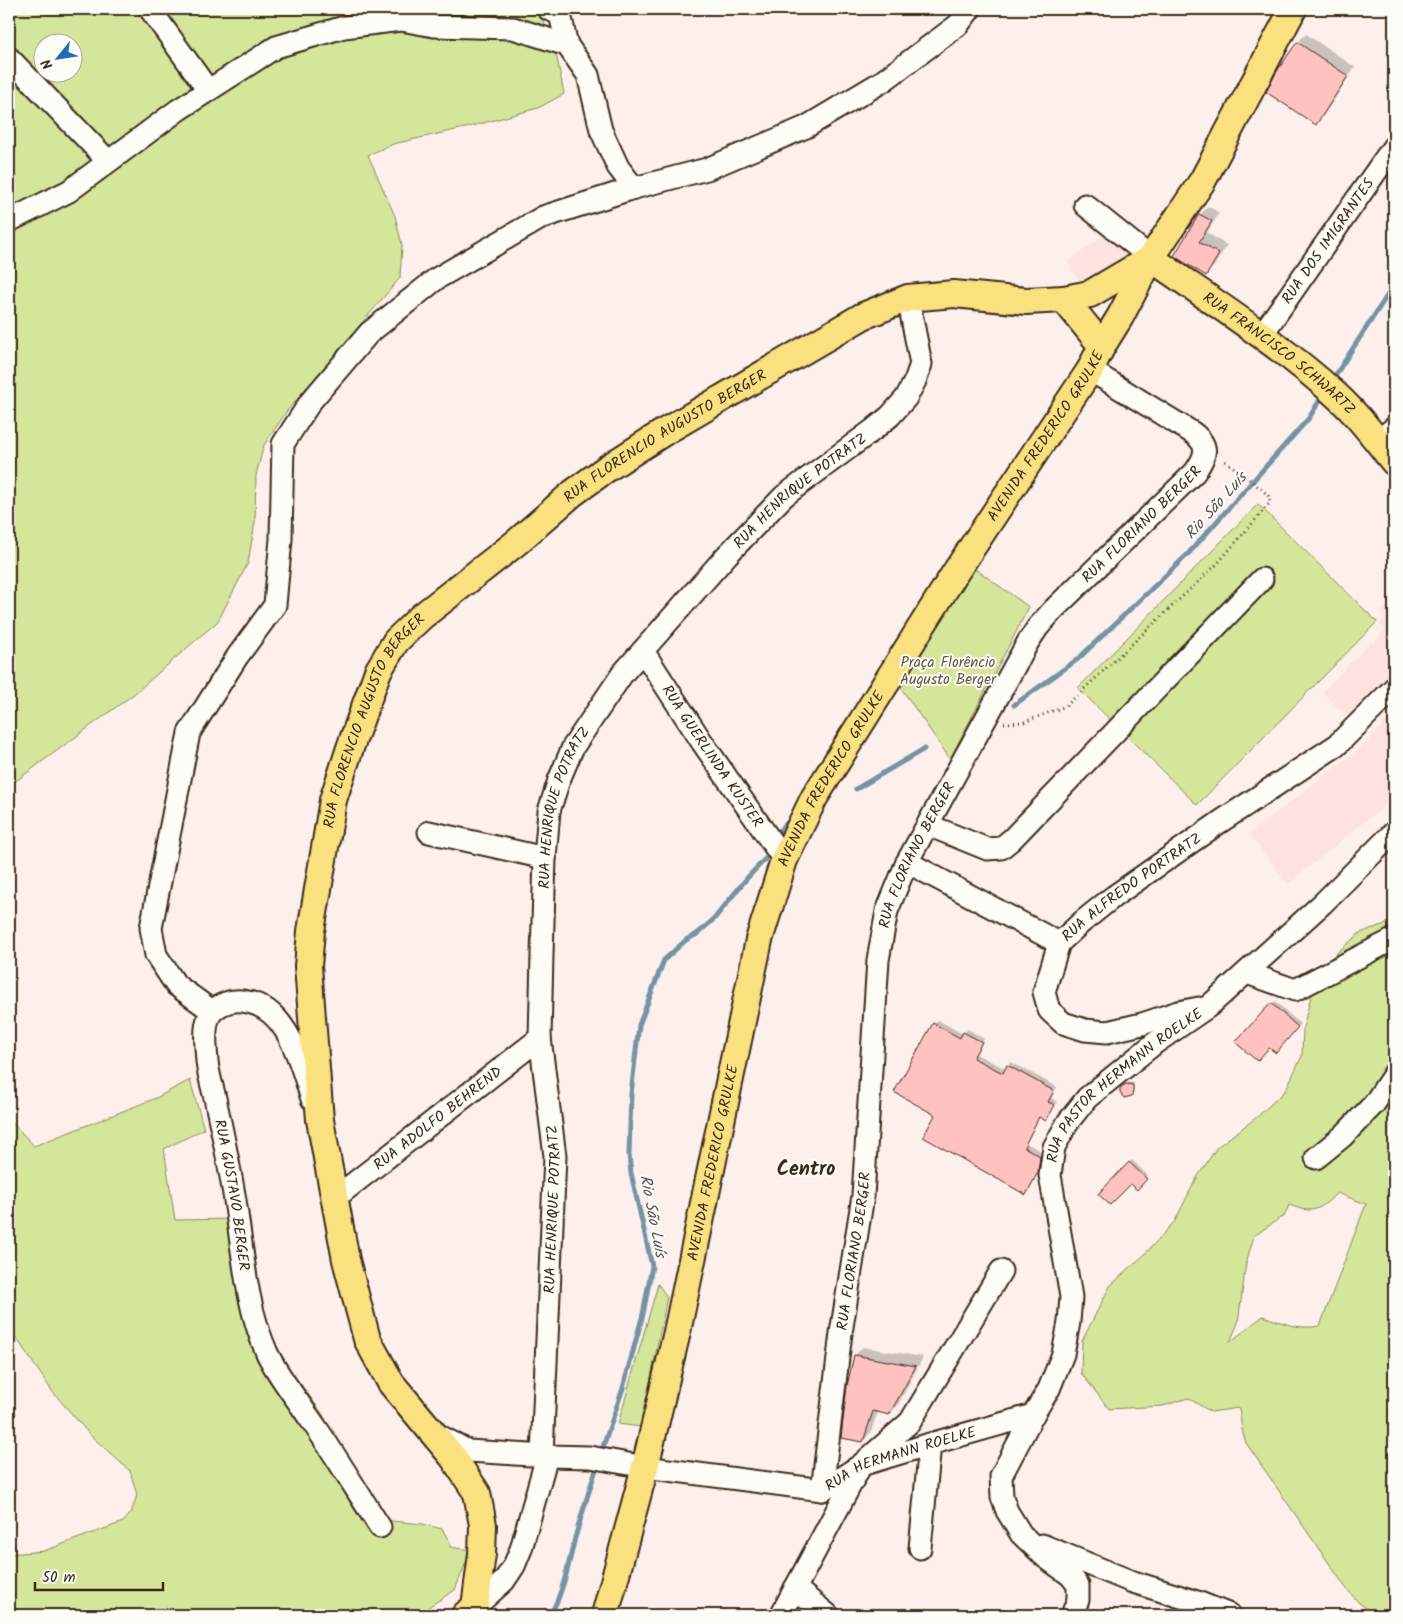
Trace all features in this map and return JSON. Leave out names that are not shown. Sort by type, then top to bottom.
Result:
[{"type":"main road","name":"AVENIDA FREDERICO GRULKE","points":[[605,1615],[633,1464],[678,1332],[759,940],[784,860],[814,798],[954,573],[1090,370],[1151,258],[1203,180],[1286,16]]},
{"type":"main road","name":"RUA FLORENCIO AUGUSTO BERGER","points":[[470,1611],[482,1554],[483,1525],[477,1493],[453,1457],[391,1383],[367,1339],[346,1260],[320,1120],[308,973],[310,931],[333,800],[378,670],[396,641],[421,617],[606,469],[664,432],[862,316],[908,298],[954,294],[1026,301],[1064,299],[1090,294],[1151,258]]},
{"type":"main road","name":"RUA FRANCISCO SCHWARTZ","points":[[1151,258],[1312,374],[1386,435],[1394,462]]},
{"type":"main road","points":[[1064,299],[1102,346]]},
{"type":"street","points":[[150,9],[208,90]]},
{"type":"street","points":[[380,9],[401,20]]},
{"type":"street","points":[[548,9],[560,14],[567,44],[588,75],[601,130],[618,167],[634,188]]},
{"type":"street","points":[[320,1120],[283,1025],[274,1016],[250,1002],[226,1002],[212,1011],[176,985],[156,955],[151,928],[189,733],[237,657],[275,605],[281,539],[283,444],[311,401],[369,333],[436,279],[543,217],[634,188],[707,169],[806,127],[883,81],[958,25],[970,9]]},
{"type":"street","points":[[9,221],[69,191],[178,110],[276,48],[344,27],[401,20],[434,26],[513,28],[567,44]]},
{"type":"street","points":[[9,58],[108,161]]},
{"type":"street","name":"RUA DOS IMIGRANTES","points":[[1261,336],[1394,146]]},
{"type":"street","points":[[1084,205],[1151,258]]},
{"type":"street","name":"RUA HENRIQUE POTRATZ","points":[[470,1611],[504,1581],[514,1566],[521,1549],[545,1456],[554,1156],[540,1038],[545,858],[549,811],[559,780],[574,747],[623,673],[727,555],[784,496],[873,430],[890,416],[906,398],[921,364],[908,298]]},
{"type":"street","name":"RUA FLORIANO BERGER","points":[[822,1490],[841,1333],[863,1196],[878,960],[887,911],[907,862],[1038,627],[1053,610],[1195,472],[1205,456],[1205,448],[1200,439],[1193,433],[1090,370]]},
{"type":"street","points":[[928,825],[987,849],[1001,848],[1012,839],[1262,579]]},
{"type":"street","name":"RUA GUERLINDA KUSTER","points":[[643,651],[702,742],[784,860]]},
{"type":"street","name":"RUA ALFREDO PORTRATZ","points":[[1209,1006],[1178,1012],[1142,1024],[1107,1032],[1085,1030],[1063,1023],[1049,1010],[1044,992],[1059,943],[1113,897],[1220,822],[1337,745],[1394,688]]},
{"type":"street","points":[[429,832],[545,858]]},
{"type":"street","name":"RUA PASTOR HERMANN ROELKE","points":[[1072,1615],[1078,1600],[1078,1585],[1070,1575],[1045,1557],[1028,1541],[1014,1524],[1002,1497],[1001,1476],[1049,1389],[1062,1354],[1069,1322],[1071,1297],[1050,1175],[1054,1147],[1068,1122],[1087,1098],[1155,1043],[1209,1006],[1323,903],[1394,832]]},
{"type":"street","points":[[907,862],[1059,943]]},
{"type":"street","points":[[1247,973],[1295,990],[1394,939]]},
{"type":"street","name":"RUA GUSTAVO BERGER","points":[[212,1011],[206,1023],[207,1062],[233,1187],[247,1290],[255,1322],[283,1382],[308,1416],[380,1527]]},
{"type":"street","name":"RUA ADOLFO BEHREND","points":[[335,1198],[540,1038]]},
{"type":"street","points":[[1316,1158],[1343,1136],[1374,1104],[1394,1074]]},
{"type":"street","points":[[781,1615],[861,1465],[910,1422],[1001,1271]]},
{"type":"street","name":"RUA HERMANN ROELKE","points":[[429,1430],[468,1451],[590,1457],[822,1490],[861,1465],[1033,1415]]},
{"type":"street","points":[[920,1548],[930,1444]]},
{"type":"street","points":[[1028,1541],[1048,1547],[1130,1581],[1197,1602],[1230,1615]]},
{"type":"street","points":[[795,1588],[828,1615]]},
{"type":"path","points":[[982,725],[1024,722],[1066,706],[1217,564],[1270,503],[1268,495],[1244,474],[1205,448]]},
{"type":"shaded area","points":[[1108,232],[1130,261],[1086,290],[1067,262]]},
{"type":"shaded area","points":[[1394,601],[1394,668],[1349,718],[1322,692],[1371,642],[1374,643],[1385,630],[1379,624],[1386,618],[1380,612]]},
{"type":"shaded area","points":[[1394,712],[1394,798],[1288,884],[1249,834],[1366,743]]},
{"type":"green space","points":[[9,9],[539,9],[557,58],[564,94],[538,108],[469,127],[393,144],[368,155],[395,216],[402,245],[400,278],[287,411],[264,445],[256,475],[255,522],[248,563],[218,621],[134,694],[9,786]]},
{"type":"green space","points":[[1258,504],[1377,622],[1197,805],[1078,688]]},
{"type":"green space","name":"Praça Florêncio Augusto Berger","points":[[967,563],[1029,607],[950,759],[894,678]]},
{"type":"green space","points":[[1394,921],[1394,1615],[1375,1615],[1358,1602],[1346,1588],[1246,1443],[1239,1408],[1211,1412],[1188,1398],[1163,1406],[1109,1409],[1081,1373],[1082,1341],[1110,1286],[1144,1255],[1175,1221],[1195,1181],[1217,1147],[1257,1117],[1285,1091],[1302,1056],[1303,1028],[1318,969],[1360,933]],"holes":[[[1337,1193],[1366,1204],[1320,1326],[1298,1326],[1263,1316],[1230,1342],[1238,1323],[1246,1263],[1254,1236],[1284,1217],[1289,1205],[1310,1210],[1315,1209],[1325,1204]]]},
{"type":"green space","points":[[190,1080],[204,1129],[164,1149],[175,1220],[235,1219],[266,1338],[322,1413],[348,1463],[359,1492],[355,1509],[371,1519],[423,1524],[442,1529],[450,1542],[450,1547],[471,1550],[455,1590],[416,1615],[9,1615],[9,1554],[44,1551],[123,1522],[131,1513],[137,1495],[130,1471],[90,1435],[52,1391],[9,1327],[9,1119],[34,1146],[156,1098]]},
{"type":"green space","points":[[658,1284],[667,1297],[641,1427],[618,1424]]},
{"type":"building","points":[[1297,42],[1348,76],[1316,125],[1266,92],[1277,71]]},
{"type":"building","points":[[1199,214],[1212,221],[1199,242],[1219,254],[1206,276],[1174,256]]},
{"type":"building","points":[[1271,1003],[1298,1027],[1276,1053],[1269,1048],[1257,1061],[1235,1042]]},
{"type":"building","points":[[933,1023],[960,1038],[963,1032],[982,1042],[973,1058],[1003,1073],[1007,1065],[1054,1091],[1048,1102],[1055,1105],[1046,1121],[1039,1117],[1024,1147],[1040,1156],[1038,1172],[1026,1195],[923,1137],[935,1115],[894,1092]]},
{"type":"building","points":[[1126,1084],[1133,1085],[1133,1091],[1132,1096],[1124,1098],[1120,1093],[1120,1089]]},
{"type":"building","points":[[1129,1162],[1147,1179],[1137,1190],[1131,1184],[1110,1205],[1098,1194]]},
{"type":"building","points":[[854,1355],[916,1366],[889,1415],[873,1411],[863,1442],[841,1438],[847,1386]]},
{"type":"waterway","name":"Rio São Luís","points":[[1331,382],[1394,285]]},
{"type":"waterway","name":"Rio São Luís","points":[[1014,705],[1078,659],[1187,555],[1309,418],[1324,393]]},
{"type":"waterway","name":"Rio São Luís","points":[[856,789],[924,749]]},
{"type":"waterway","name":"Rio São Luís","points":[[780,830],[792,818]]},
{"type":"waterway","name":"Rio São Luís","points":[[601,1453],[623,1388],[643,1314],[652,1266],[631,1173],[629,1155],[631,1094],[639,1025],[664,960],[686,940],[697,934],[714,919],[747,878],[768,856]]},
{"type":"waterway","name":"Rio São Luís","points":[[550,1615],[562,1588],[598,1463]]},
{"type":"district","name":"Centro","points":[[806,1168]]}]
